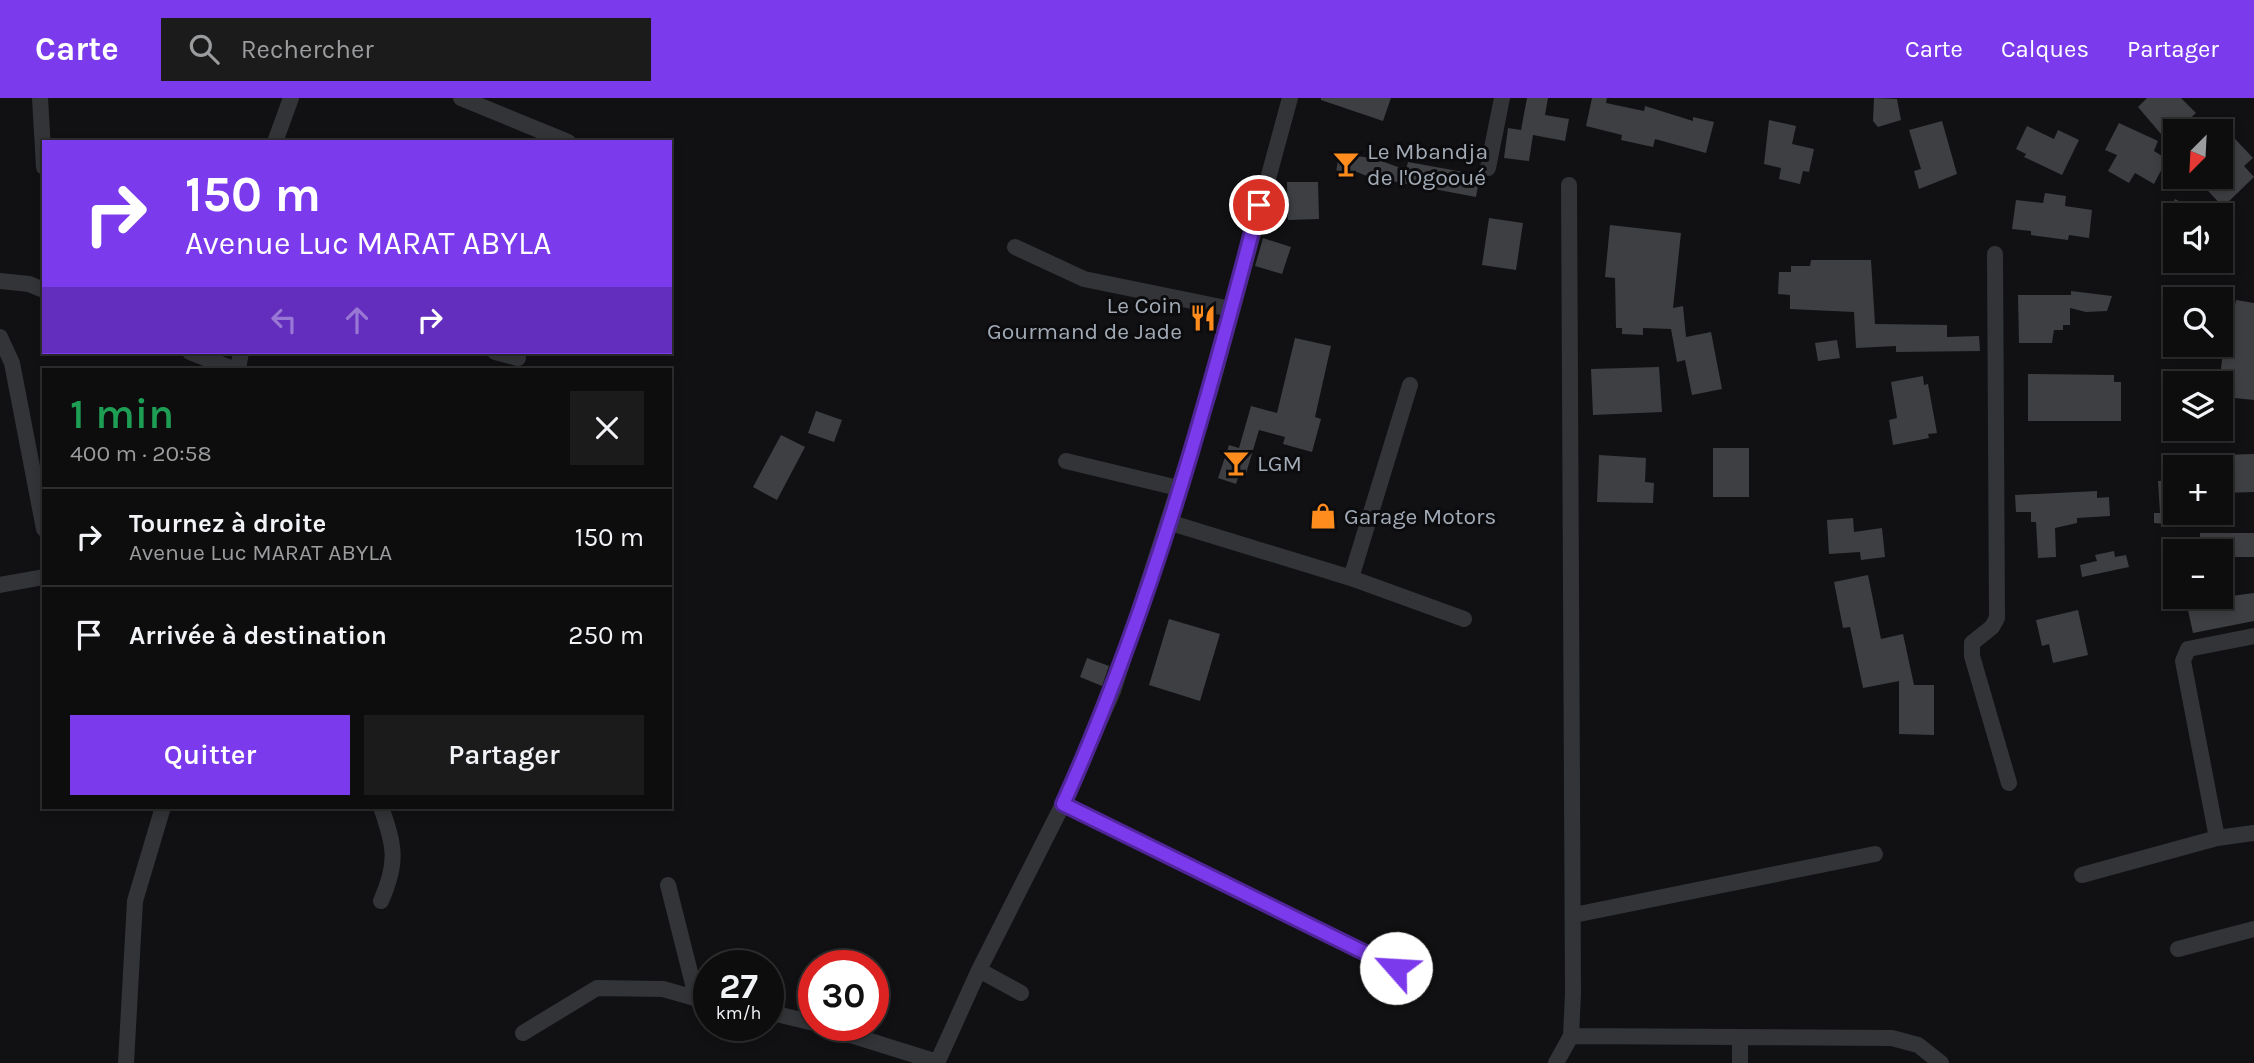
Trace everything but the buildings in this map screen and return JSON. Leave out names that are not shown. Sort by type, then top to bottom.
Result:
[{"type":"street","points":[[40,98],[42,140]]},
{"type":"street","points":[[276,140],[291,98]]},
{"type":"street","points":[[461,98],[563,140]]},
{"type":"street","points":[[869,1041],[937,1063],[979,970],[1063,804],[1113,691],[1168,522],[1211,388],[1290,98]]},
{"type":"street","points":[[1488,168],[1502,98]]},
{"type":"street","points":[[1556,1063],[1572,1036],[1574,915],[1569,184]]},
{"type":"street","points":[[1015,247],[1084,279],[1231,309]]},
{"type":"street","points":[[1995,254],[1997,618],[1992,626],[1972,643],[1972,656],[2009,783]]},
{"type":"street","points":[[0,281],[29,284],[42,289]]},
{"type":"street","points":[[0,337],[12,363],[42,519]]},
{"type":"street","points":[[195,354],[233,368]]},
{"type":"street","points":[[503,354],[518,358]]},
{"type":"street","points":[[1351,578],[1410,385]]},
{"type":"street","points":[[1066,461],[1178,488]]},
{"type":"street","points":[[1168,522],[1351,578],[1464,619]]},
{"type":"street","points":[[0,585],[42,577]]},
{"type":"street","points":[[2217,838],[2183,661],[2189,649],[2254,636]]},
{"type":"street","points":[[1063,804],[1396,968]]},
{"type":"street","points":[[126,1063],[135,901],[162,809]]},
{"type":"street","points":[[381,901],[394,870],[391,834],[383,809]]},
{"type":"street","points":[[2082,875],[2217,838],[2254,833]]},
{"type":"street","points":[[1574,915],[1875,854]]},
{"type":"street","points":[[668,886],[693,968]]},
{"type":"street","points":[[2178,948],[2254,929]]},
{"type":"street","points":[[979,970],[1021,993]]},
{"type":"street","points":[[523,1033],[597,988],[663,989],[693,998]]},
{"type":"street","points":[[1572,1036],[1892,1038],[1918,1045],[1941,1063]]},
{"type":"street","points":[[1740,1039],[1740,1063]]},
{"type":"place","name":"Le Mbandja de l'Ogooué","points":[[1346,164]]},
{"type":"place","name":"Le Coin Gourmand de Jade","points":[[1203,318]]},
{"type":"place","name":"LGM","points":[[1236,463]]},
{"type":"place","name":"Garage Motors","points":[[1323,516]]},
{"type":"route","points":[[1259,205],[1211,388],[1137,619],[1113,691],[1063,804],[1396,968]]}]
